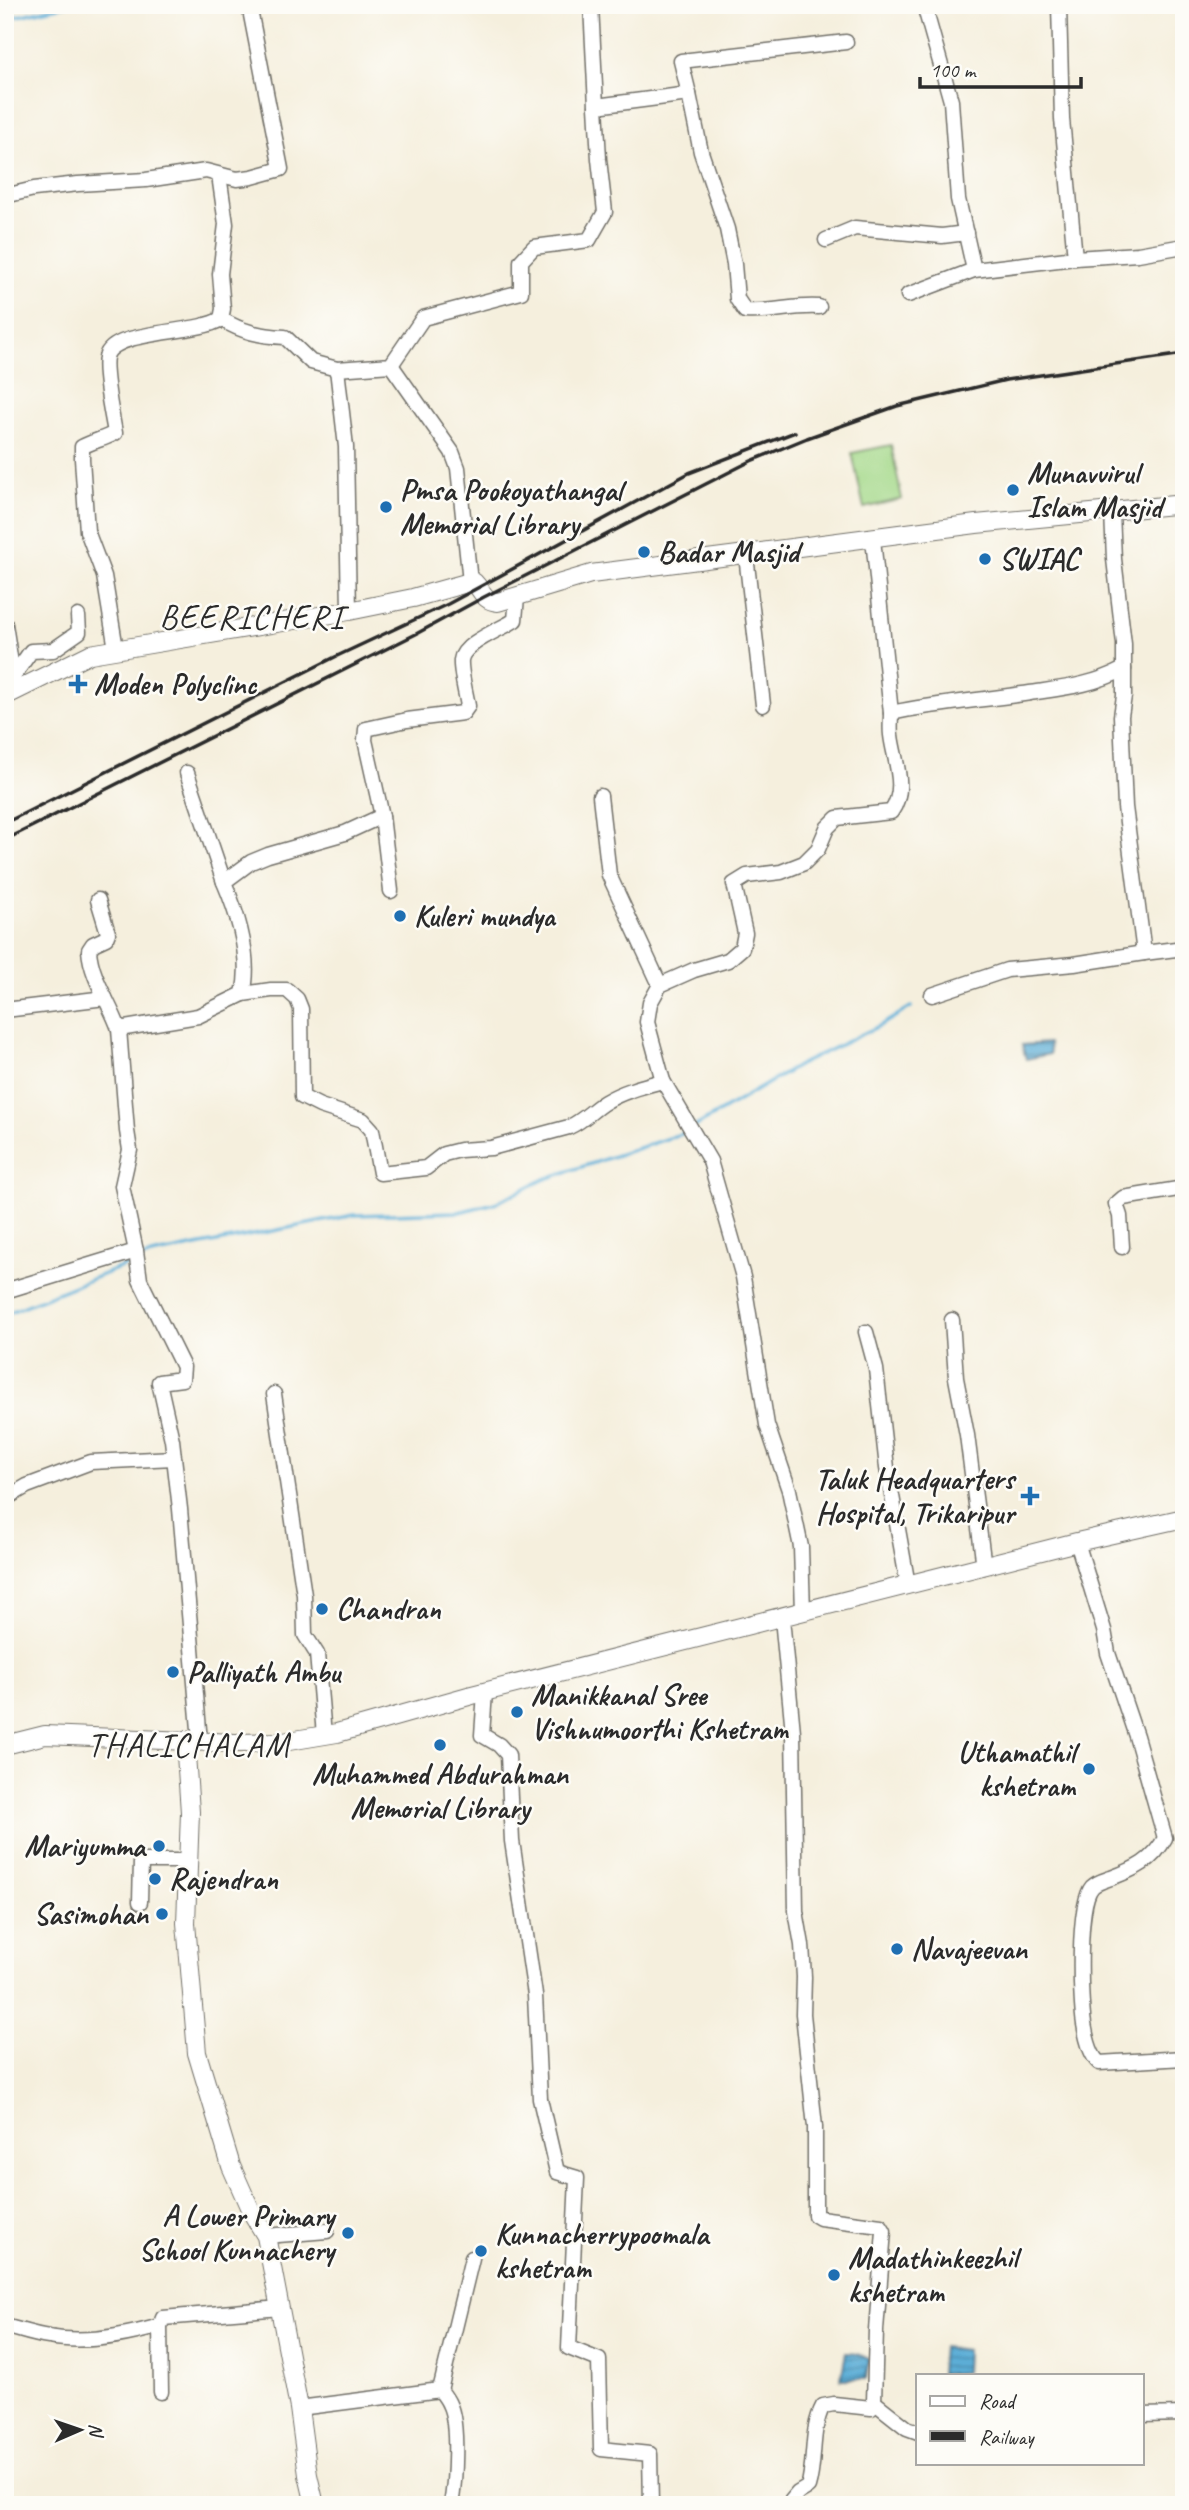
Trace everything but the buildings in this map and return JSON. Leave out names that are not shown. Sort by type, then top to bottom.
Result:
[{"type":"main road","points":[[10,688],[90,654],[349,611],[413,598],[470,582],[474,582],[484,597],[492,601],[517,597],[591,574],[976,524],[1184,504]]},
{"type":"main road","points":[[5,1745],[46,1735],[283,1742],[324,1735],[1077,1542],[1184,1518]]},
{"type":"main road","points":[[192,1740],[186,1923],[197,2053],[231,2166],[251,2211],[266,2236],[315,2505]]},
{"type":"street","points":[[5,197],[78,184],[146,180],[206,172],[237,179],[281,169],[249,5]]},
{"type":"street","points":[[391,365],[423,318],[521,292],[521,261],[534,247],[589,240],[605,212],[598,159],[591,5]]},
{"type":"street","points":[[924,5],[951,101],[955,173],[974,270]]},
{"type":"street","points":[[1059,5],[1062,119],[1075,258]]},
{"type":"street","points":[[819,307],[800,305],[757,312],[745,311],[737,299],[727,229],[701,152],[681,61],[846,42]]},
{"type":"street","points":[[596,106],[689,94]]},
{"type":"street","points":[[116,649],[104,576],[87,531],[82,447],[115,433],[105,369],[107,354],[115,344],[142,335],[182,331],[221,319],[223,309],[220,274],[226,224],[219,175]]},
{"type":"street","points":[[826,240],[855,228],[942,236],[965,233]]},
{"type":"street","points":[[908,295],[974,270],[1075,258],[1138,254],[1184,246]]},
{"type":"street","points":[[221,319],[238,330],[264,336],[285,337],[311,362],[337,369],[391,365]]},
{"type":"street","points":[[391,365],[439,433],[458,468],[470,582]]},
{"type":"street","points":[[337,369],[346,447],[349,611]]},
{"type":"street","points":[[1112,512],[1114,559],[1122,613],[1124,669],[1121,716],[1125,807],[1144,953]]},
{"type":"street","points":[[803,1612],[801,1546],[789,1490],[767,1425],[743,1277],[710,1161],[663,1081],[647,1022],[650,1003],[660,985],[694,970],[728,960],[742,948],[745,933],[734,884],[747,876],[781,872],[804,863],[818,849],[827,828],[837,818],[891,812],[897,804],[900,777],[891,735],[873,539]]},
{"type":"street","points":[[746,555],[763,705]]},
{"type":"street","points":[[391,891],[382,816],[365,740],[366,729],[407,720],[463,713],[468,706],[461,659],[467,649],[478,640],[515,620],[517,597]]},
{"type":"street","points":[[10,688],[31,651],[53,650],[79,632],[78,616]]},
{"type":"street","points":[[5,624],[10,688]]},
{"type":"street","points":[[891,713],[937,703],[964,702],[1072,687],[1104,679],[1124,669]]},
{"type":"street","points":[[187,773],[242,936],[246,983],[243,994]]},
{"type":"street","points":[[600,796],[609,875],[660,985]]},
{"type":"street","points":[[224,882],[251,862],[345,833],[382,816]]},
{"type":"street","points":[[98,900],[108,933],[106,938],[93,944],[89,957],[119,1029],[130,1150],[122,1186],[140,1280],[183,1367],[182,1379],[159,1382],[174,1458],[192,1740]]},
{"type":"street","points":[[932,995],[1007,970],[1074,964],[1184,948]]},
{"type":"street","points":[[119,1029],[198,1016],[243,994],[288,990],[297,999],[301,1009],[302,1097],[363,1120],[372,1130],[380,1173],[426,1168],[444,1154],[491,1148],[569,1127],[609,1100],[663,1081]]},
{"type":"street","points":[[5,1010],[105,998]]},
{"type":"street","points":[[1122,1247],[1120,1216],[1116,1204],[1123,1198],[1184,1188]]},
{"type":"street","points":[[5,1291],[137,1257]]},
{"type":"street","points":[[952,1320],[956,1378],[967,1435],[984,1567]]},
{"type":"street","points":[[866,1332],[876,1369],[888,1480],[908,1585]]},
{"type":"street","points":[[274,1394],[304,1595],[305,1635],[317,1654],[324,1735]]},
{"type":"street","points":[[5,1502],[27,1486],[91,1462],[174,1458]]},
{"type":"street","points":[[1077,1542],[1165,1838],[1149,1860],[1129,1872],[1094,1885],[1087,1895],[1080,1945],[1084,2024],[1094,2058],[1099,2063],[1184,2058]]},
{"type":"street","points":[[782,1618],[793,1732],[796,1911],[802,1945],[803,2014],[815,2127],[814,2209],[815,2215],[820,2218],[877,2225],[884,2231],[876,2330],[874,2402],[871,2408],[834,2404],[823,2406],[817,2417],[808,2487],[798,2493],[788,2505]]},
{"type":"street","points":[[485,1692],[482,1735],[499,1745],[508,1755],[512,1842],[535,1995],[540,2099],[557,2172],[577,2178],[569,2348],[599,2360],[601,2449],[650,2454],[652,2505]]},
{"type":"street","points":[[140,1902],[141,1861],[188,1861]]},
{"type":"street","points":[[266,2236],[327,2231]]},
{"type":"street","points":[[451,2505],[454,2484],[454,2433],[450,2406],[440,2390],[472,2258]]},
{"type":"street","points":[[161,2392],[160,2326],[163,2318],[280,2308]]},
{"type":"street","points":[[5,2326],[51,2338],[96,2338],[127,2335],[160,2326]]},
{"type":"street","points":[[299,2408],[440,2390]]},
{"type":"street","points":[[874,2402],[907,2428],[916,2431]]},
{"type":"street","points":[[1144,2415],[1184,2414]]},
{"type":"green space","points":[[891,445],[902,499],[864,508],[852,453]]},
{"type":"water","points":[[1049,1043],[1050,1054],[1026,1059],[1022,1045]]},
{"type":"water","points":[[942,2347],[966,2350],[965,2372],[940,2374]]},
{"type":"water","points":[[846,2353],[869,2359],[866,2379],[841,2379]]},
{"type":"waterway","points":[[5,19],[67,5]]},
{"type":"waterway","points":[[696,1126],[799,1065],[883,1024],[911,1007]]},
{"type":"waterway","points":[[141,1259],[354,1215],[459,1212],[495,1203],[545,1179],[684,1133]]},
{"type":"waterway","points":[[5,1314],[134,1262]]},
{"type":"railway","points":[[5,840],[416,634],[751,461],[897,406],[1006,380],[1184,354]]},
{"type":"railway","points":[[5,823],[335,657],[448,604],[689,473],[795,432]]},
{"type":"place","name":"Munavvirul Islam Masjid","points":[[1013,490]]},
{"type":"place","name":"Pmsa Pookoyathangal Memorial Library","points":[[386,507]]},
{"type":"place","name":"Badar Masjid","points":[[644,552]]},
{"type":"place","name":"SWIAC","points":[[985,559]]},
{"type":"place","name":"Moden Polyclinc","points":[[78,684]]},
{"type":"place","name":"Kuleri mundya","points":[[400,916]]},
{"type":"place","name":"Taluk Headquarters Hospital, Trikaripur","points":[[1030,1496]]},
{"type":"place","name":"Chandran","points":[[322,1609]]},
{"type":"place","name":"Palliyath Ambu","points":[[173,1672]]},
{"type":"place","name":"Manikkanal Sree Vishnumoorthi Kshetram","points":[[517,1712]]},
{"type":"place","name":"Muhammed Abdurahman Memorial Library","points":[[440,1745]]},
{"type":"place","name":"Uthamathil kshetram","points":[[1089,1769]]},
{"type":"place","name":"Mariyumma","points":[[159,1846]]},
{"type":"place","name":"Rajendran","points":[[155,1879]]},
{"type":"place","name":"Sasimohan","points":[[162,1914]]},
{"type":"place","name":"Navajeevan","points":[[897,1949]]},
{"type":"place","name":"A Lower Primary School Kunnachery","points":[[348,2233]]},
{"type":"place","name":"Kunnacherrypoomala kshetram","points":[[481,2251]]},
{"type":"place","name":"Madathinkeezhil kshetram","points":[[834,2275]]},
{"type":"district","name":"BEERICHERI","points":[[252,616]]},
{"type":"district","name":"THALICHALAM","points":[[189,1744]]}]
